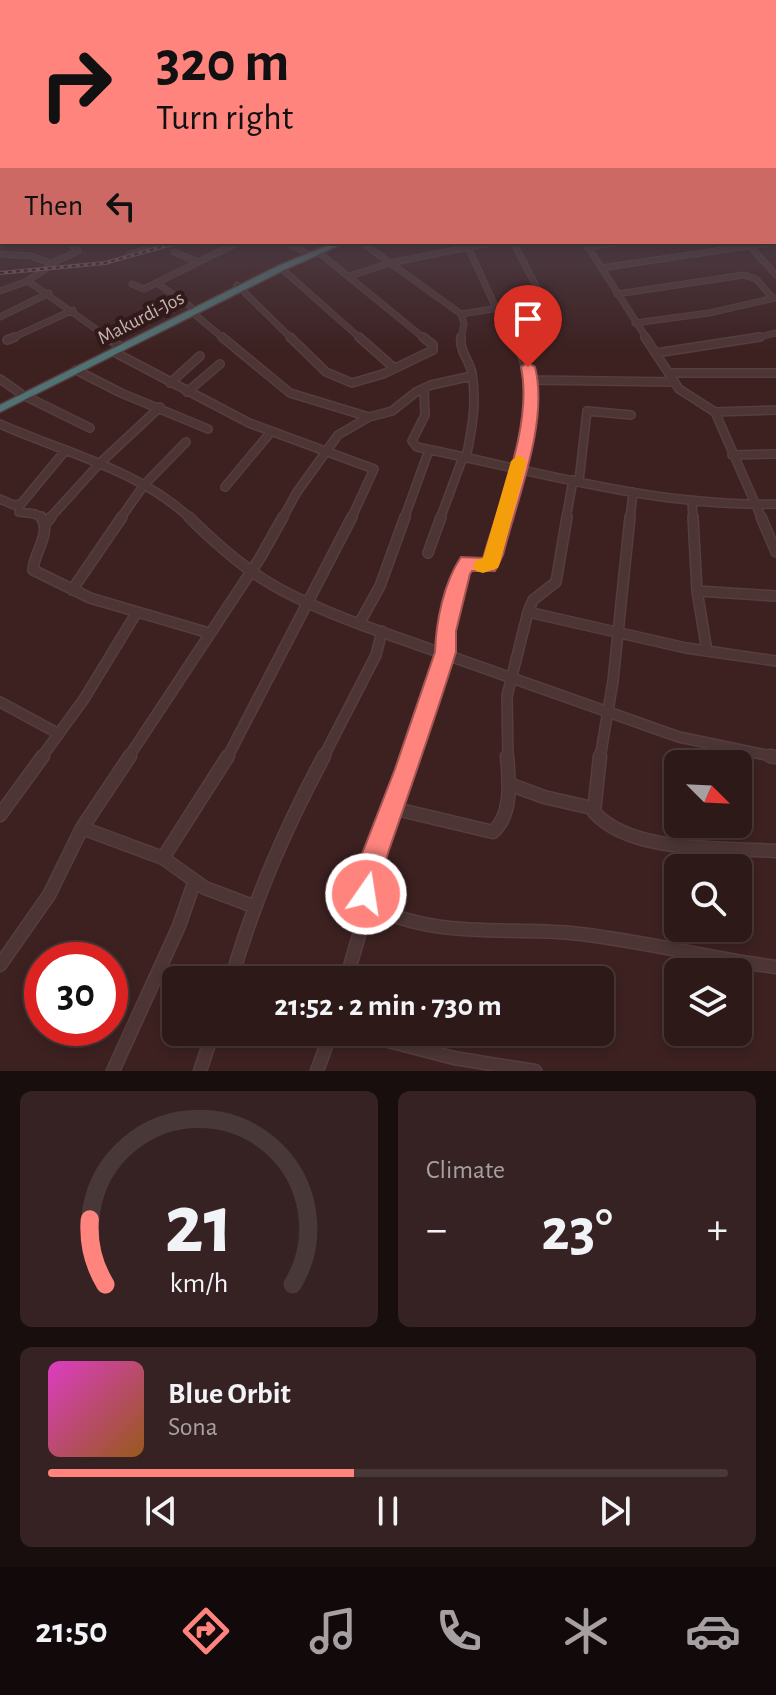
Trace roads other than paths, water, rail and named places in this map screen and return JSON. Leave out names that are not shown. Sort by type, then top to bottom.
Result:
[{"type":"highway","name":"Makurdi-Jos","points":[[0,406],[314,250]]},
{"type":"highway","name":"Makurdi-Jos","points":[[239,286],[320,250]]},
{"type":"highway","name":"Makurdi-Jos","points":[[22,395],[116,348]]},
{"type":"street","points":[[0,291],[27,281],[77,250]]},
{"type":"street","points":[[130,254],[145,250]]},
{"type":"street","points":[[132,284],[144,289],[221,250]]},
{"type":"street","points":[[301,250],[306,253]]},
{"type":"street","points":[[372,250],[461,314],[464,324],[460,344],[472,376],[475,411],[465,458],[428,553]]},
{"type":"street","points":[[350,276],[390,263],[453,250]]},
{"type":"street","points":[[469,250],[496,308]]},
{"type":"street","points":[[461,314],[507,309],[543,299],[517,250]]},
{"type":"street","points":[[590,250],[635,323],[686,396],[715,412],[776,410]]},
{"type":"street","points":[[694,250],[696,254]]},
{"type":"street","points":[[601,268],[717,250]]},
{"type":"street","points":[[753,250],[776,275]]},
{"type":"street","points":[[239,286],[326,372],[354,383],[431,351],[433,345],[317,251]]},
{"type":"street","points":[[174,252],[196,261]]},
{"type":"street","points":[[0,254],[31,256],[52,263]]},
{"type":"street","points":[[281,268],[393,367]]},
{"type":"street","points":[[617,294],[744,275],[756,279],[775,298]]},
{"type":"street","points":[[27,281],[73,310],[116,348],[170,383],[270,433],[374,469],[351,522],[234,743],[163,858]]},
{"type":"street","points":[[157,283],[290,393],[369,417]]},
{"type":"street","points":[[0,317],[49,293]]},
{"type":"street","points":[[635,323],[709,313],[775,298]]},
{"type":"street","points":[[350,966],[368,904],[368,877],[445,652],[446,631],[461,572],[468,563],[487,566],[491,563],[532,416],[532,380],[507,309]]},
{"type":"street","points":[[7,340],[73,310]]},
{"type":"street","points":[[656,353],[721,345],[776,333]]},
{"type":"street","points":[[170,383],[200,356]]},
{"type":"street","points":[[187,392],[220,364]]},
{"type":"street","points":[[76,370],[121,393],[208,429]]},
{"type":"street","points":[[669,373],[776,373]]},
{"type":"street","points":[[0,965],[49,895],[82,828],[250,572],[324,452],[338,435],[369,417],[392,411],[416,392],[472,376]]},
{"type":"street","points":[[0,379],[22,395],[90,428]]},
{"type":"street","points":[[532,380],[674,382]]},
{"type":"street","points":[[424,392],[425,415],[412,441],[414,445],[429,450],[633,492],[754,506],[776,504]]},
{"type":"street","points":[[160,407],[99,464],[46,523],[31,567],[42,576],[72,590],[209,633]]},
{"type":"street","points":[[392,808],[494,832],[503,824],[509,784],[505,706],[528,612],[533,600],[556,582],[587,411],[631,415]]},
{"type":"street","points":[[715,412],[776,552]]},
{"type":"street","points":[[0,424],[144,485],[175,505],[250,572],[307,605],[679,737],[776,757]]},
{"type":"street","points":[[225,487],[270,433]]},
{"type":"street","points":[[72,590],[144,485],[186,442]]},
{"type":"street","points":[[359,624],[380,586],[429,450]]},
{"type":"street","points":[[46,523],[41,517],[19,512],[19,505],[64,452]]},
{"type":"street","points":[[732,455],[776,454]]},
{"type":"street","points":[[592,808],[619,633],[633,492]]},
{"type":"street","points":[[0,499],[19,505]]},
{"type":"street","points":[[692,500],[697,591],[707,651]]},
{"type":"street","points":[[697,591],[776,596]]},
{"type":"street","points":[[0,815],[104,669],[137,612]]},
{"type":"street","points":[[528,612],[707,651],[776,661]]},
{"type":"street","points":[[235,966],[253,906],[286,828],[376,655],[382,631]]},
{"type":"street","points":[[0,702],[17,709],[43,731],[59,734]]},
{"type":"street","points":[[43,731],[48,749]]},
{"type":"street","points":[[509,784],[544,797],[592,808],[604,823],[629,838],[776,851]]},
{"type":"street","points":[[82,828],[163,858],[194,883],[222,898],[253,906]]},
{"type":"street","points":[[113,1071],[154,973],[179,926],[194,883]]},
{"type":"street","points":[[368,904],[415,924],[438,928],[571,933],[664,946],[742,964],[776,967]]},
{"type":"street","points":[[200,1071],[208,1046]]},
{"type":"street","points":[[317,1071],[326,1046]]},
{"type":"street","points":[[408,1046],[454,1058],[535,1071]]},
{"type":"railway","points":[[0,273],[105,263],[151,250]]}]
